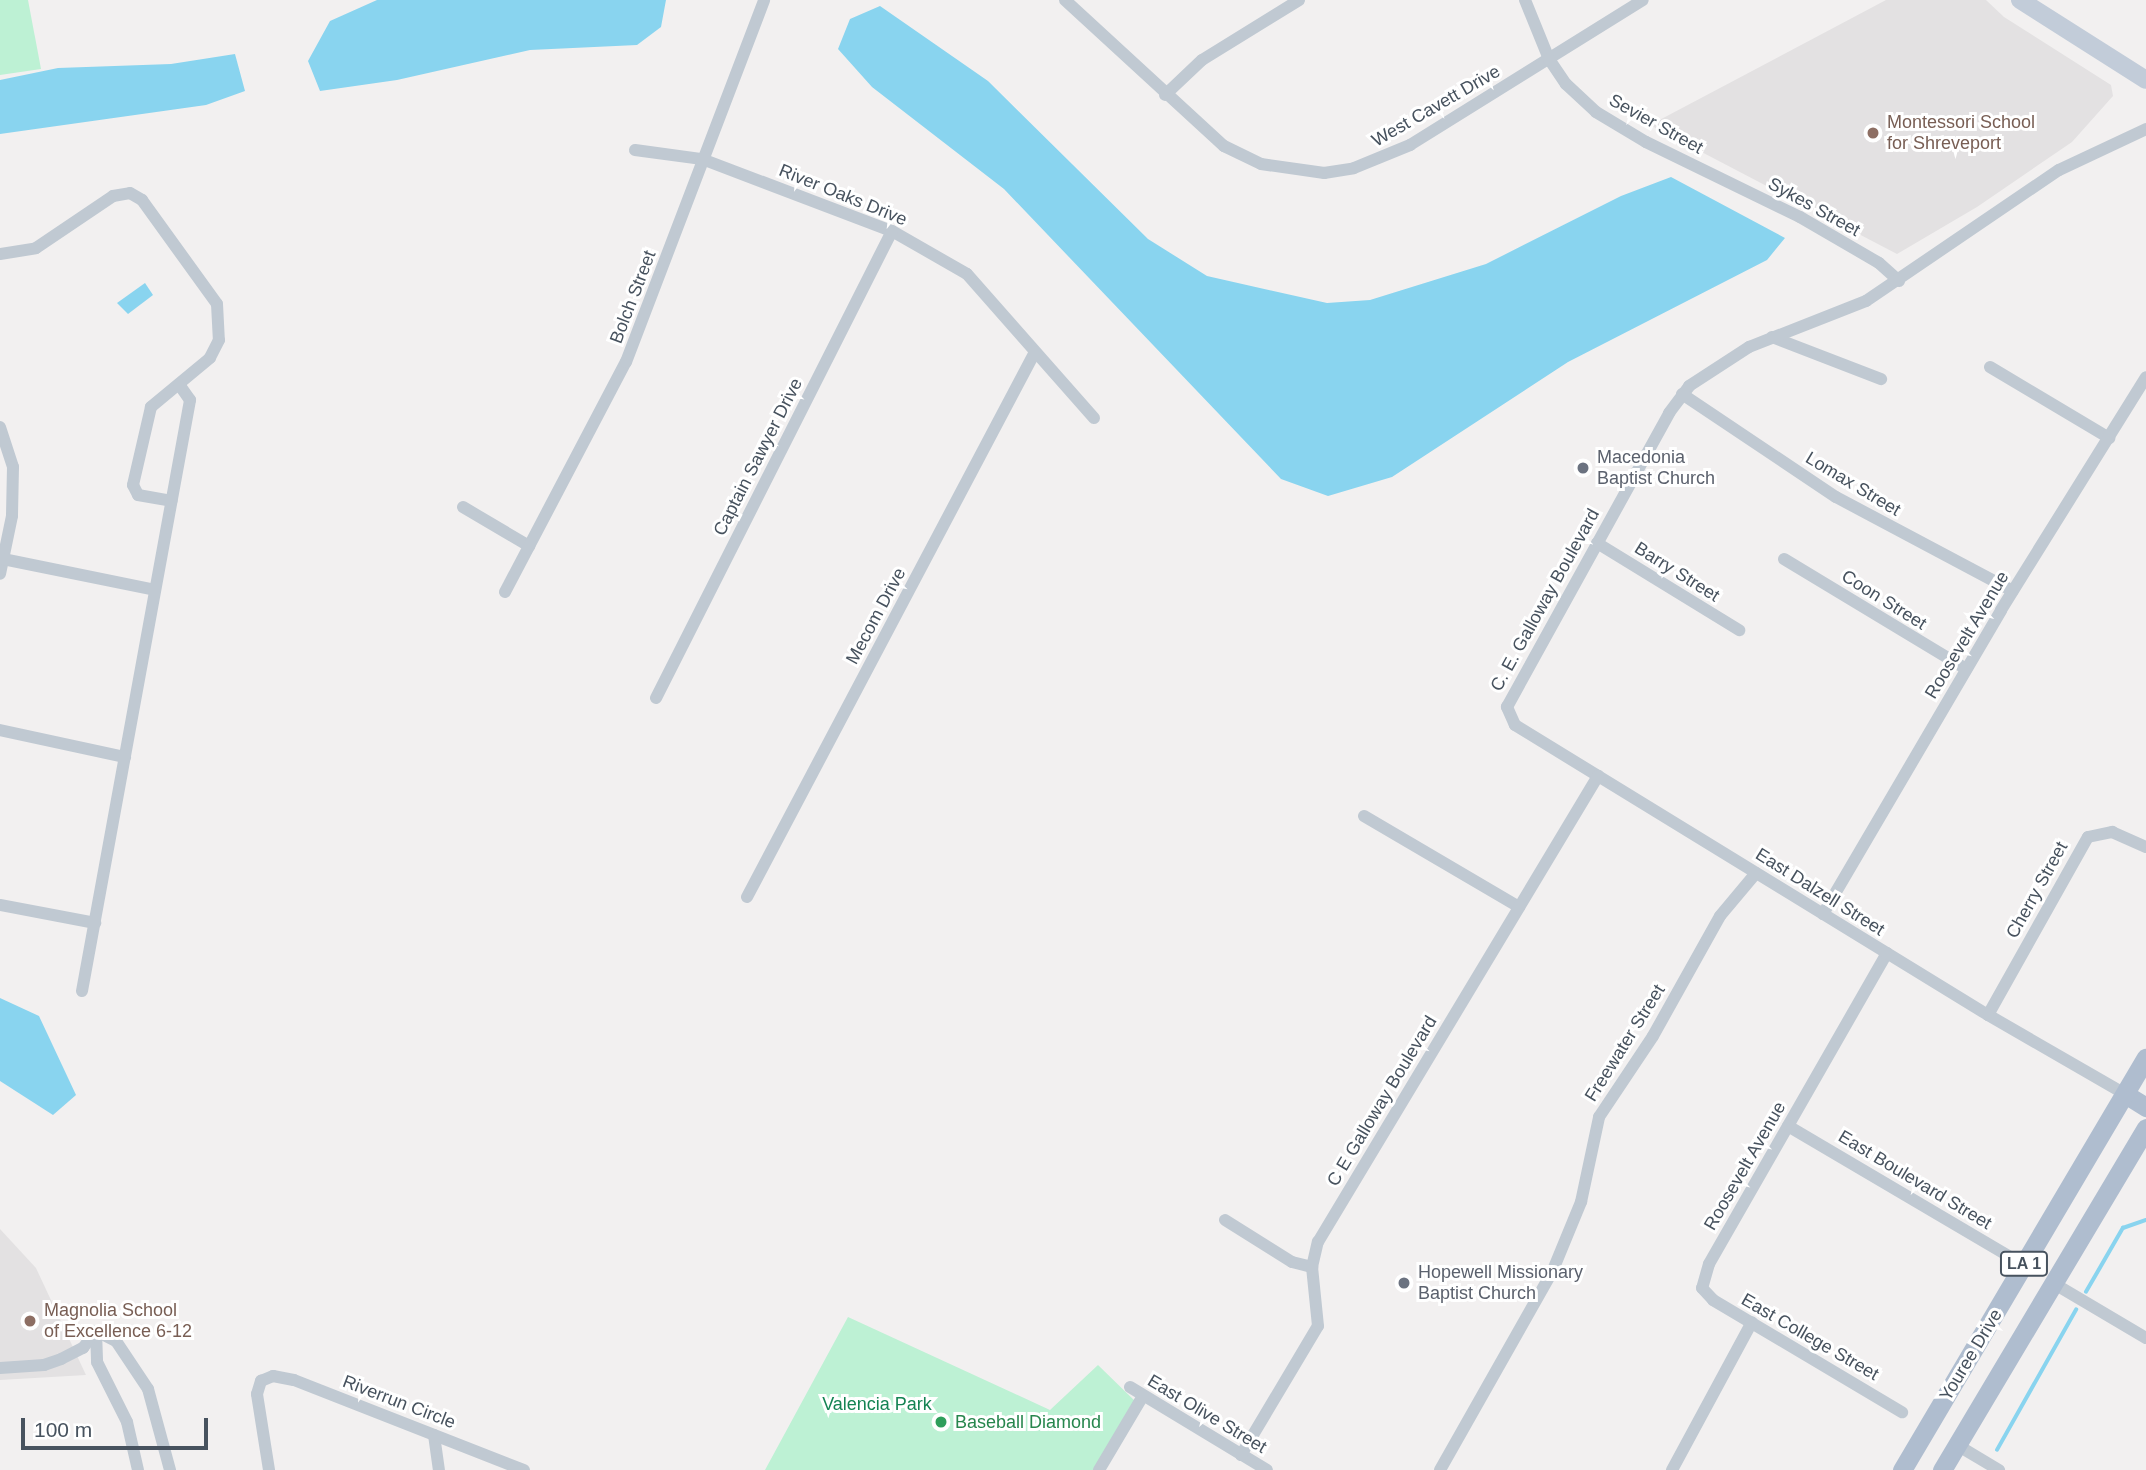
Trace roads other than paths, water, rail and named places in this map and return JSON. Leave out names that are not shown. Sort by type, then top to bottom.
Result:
[{"type":"main road","name":"Youree Drive","points":[[1902,1470],[2146,1058]]},
{"type":"main road","points":[[2125,1094],[2146,1107]]},
{"type":"main road","name":"Youree Drive","points":[[1942,1470],[2146,1128]]},
{"type":"street","name":"Bolch Street","points":[[505,592],[626,362],[764,0]]},
{"type":"street","name":"West Cavett Drive","points":[[1065,0],[1202,129],[1248,159],[1288,171],[1324,173],[1354,168],[1410,145],[1643,0]]},
{"type":"street","points":[[1165,95],[1202,60],[1299,0]]},
{"type":"street","name":"Sevier Street","points":[[1524,0],[1549,59],[1566,84],[1596,112],[1708,172]]},
{"type":"street","points":[[2020,0],[2146,80]]},
{"type":"street","name":"C. E. Galloway Boulevard","points":[[1507,707],[1682,394],[1706,372],[1772,337],[1839,313],[1899,281],[2059,170],[2146,130]]},
{"type":"street","name":"River Oaks Drive","points":[[635,150],[702,159],[892,231],[967,274],[1094,418]]},
{"type":"street","name":"Sykes Street","points":[[1708,172],[1800,217],[1879,263],[1899,281]]},
{"type":"street","points":[[0,254],[36,248],[113,196],[130,193],[142,200],[217,304],[219,340],[210,358],[150,407],[133,485],[138,495],[171,501]]},
{"type":"street","name":"Captain Sawyer Drive","points":[[656,698],[892,231]]},
{"type":"street","points":[[1772,337],[1881,379]]},
{"type":"street","name":"Mecom Drive","points":[[747,897],[1035,352]]},
{"type":"street","points":[[1990,367],[2109,438]]},
{"type":"street","name":"Roosevelt Avenue","points":[[1823,914],[1966,669],[2146,377]]},
{"type":"street","points":[[82,990],[190,400],[179,384]]},
{"type":"street","name":"Lomax Street","points":[[1682,394],[1836,496],[2013,591]]},
{"type":"street","points":[[0,427],[13,467],[12,516],[0,574]]},
{"type":"street","points":[[463,507],[529,546]]},
{"type":"street","name":"Barry Street","points":[[1597,543],[1739,630]]},
{"type":"street","points":[[3,559],[155,590]]},
{"type":"street","name":"Coon Street","points":[[1784,559],[1966,669]]},
{"type":"street","name":"East Dalzell Street","points":[[1507,707],[1516,725],[1887,954],[2125,1094]]},
{"type":"street","points":[[0,730],[125,757]]},
{"type":"street","name":"C E Galloway Boulevard","points":[[1241,1455],[1318,1326],[1312,1267],[1318,1242],[1598,776]]},
{"type":"street","points":[[1364,816],[1519,907]]},
{"type":"street","name":"Cherry Street","points":[[1988,1015],[2088,837],[2112,832],[2146,847]]},
{"type":"street","name":"Freewater Street","points":[[1440,1470],[1553,1270],[1581,1202],[1599,1117],[1653,1036],[1720,916],[1756,873]]},
{"type":"street","points":[[0,905],[94,923]]},
{"type":"street","name":"Roosevelt Avenue","points":[[1702,1289],[1709,1264],[1887,954]]},
{"type":"street","name":"East Boulevard Street","points":[[1788,1126],[2024,1265]]},
{"type":"street","points":[[1225,1220],[1292,1262],[1312,1267]]},
{"type":"street","points":[[2053,1283],[2146,1338]]},
{"type":"street","name":"East College Street","points":[[1702,1289],[1902,1412]]},
{"type":"street","points":[[1672,1470],[1752,1322]]},
{"type":"street","points":[[0,1368],[44,1366],[83,1348],[96,1331]]},
{"type":"street","points":[[96,1331],[97,1362],[127,1422],[138,1470]]},
{"type":"street","points":[[96,1331],[116,1341],[148,1389],[170,1470]]},
{"type":"street","name":"Riverrun Circle","points":[[269,1470],[257,1405],[261,1381],[273,1376],[294,1380],[524,1470]]},
{"type":"street","name":"East Olive Street","points":[[1129,1387],[1267,1470]]},
{"type":"street","points":[[1099,1470],[1143,1396]]},
{"type":"street","points":[[435,1435],[439,1470]]},
{"type":"street","points":[[1956,1445],[1999,1470]]},
{"type":"water","points":[[377,0],[666,0],[661,27],[637,45],[530,50],[397,80],[320,91],[308,61],[330,21]]},
{"type":"water","points":[[880,6],[988,81],[1148,239],[1207,276],[1327,303],[1370,300],[1486,264],[1621,196],[1671,177],[1785,238],[1767,260],[1568,362],[1392,477],[1328,496],[1281,479],[1004,189],[872,87],[838,49],[850,19]]},
{"type":"water","points":[[235,54],[245,91],[206,105],[0,134],[0,80],[58,68],[171,64]]},
{"type":"water","points":[[145,283],[153,295],[128,314],[117,303]]},
{"type":"water","points":[[0,998],[39,1016],[76,1095],[53,1115],[0,1081]]},
{"type":"waterway","points":[[2086,1292],[2123,1228],[2146,1220]]},
{"type":"waterway","points":[[1997,1450],[2076,1310]]},
{"type":"place","name":"Montessori School for Shreveport","points":[[1873,133]]},
{"type":"place","name":"Macedonia Baptist Church","points":[[1583,468]]},
{"type":"place","name":"Hopewell Missionary Baptist Church","points":[[1404,1283]]},
{"type":"place","name":"Magnolia School of Excellence 6-12","points":[[30,1321]]},
{"type":"place","name":"Baseball Diamond","points":[[941,1422]]},
{"type":"park label","name":"Valencia Park","points":[[877,1404]]}]
